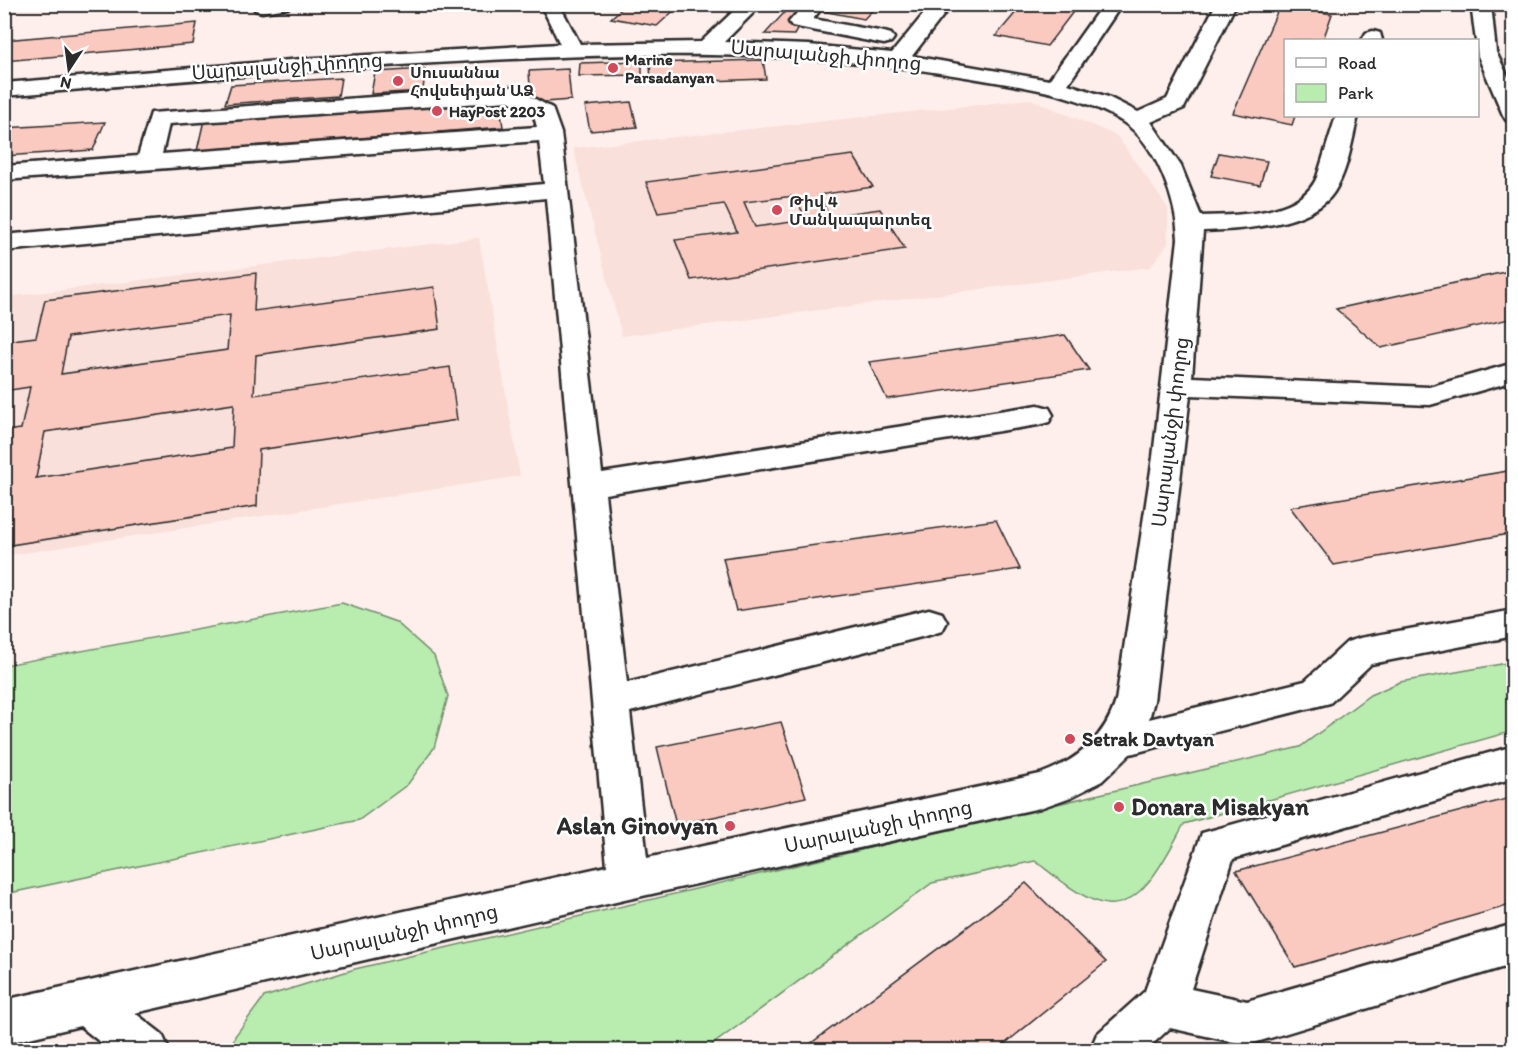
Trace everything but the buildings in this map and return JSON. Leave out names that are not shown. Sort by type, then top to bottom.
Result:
[{"type":"street","points":[[547,4],[554,11],[573,50]]},
{"type":"street","points":[[709,46],[753,4]]},
{"type":"street","points":[[816,4],[799,22],[905,50],[943,4]]},
{"type":"street","points":[[1054,88],[1113,4]]},
{"type":"street","points":[[1136,119],[1153,115],[1176,103],[1226,4]]},
{"type":"street","points":[[1481,4],[1486,52],[1514,116]]},
{"type":"street","name":"Սարալանջի փողոց","points":[[4,90],[268,66],[573,50],[709,46],[905,50],[1054,88],[1108,105],[1136,119],[1152,136],[1174,175],[1192,224],[1178,385],[1135,701],[1130,723],[1120,741],[1105,757],[1080,774],[1063,784],[1040,791],[628,880],[4,1023]]},
{"type":"street","points":[[148,162],[159,118],[513,94],[544,113],[550,133],[557,190],[628,880]]},
{"type":"street","points":[[1192,224],[1248,220],[1277,215],[1306,203],[1323,190],[1347,117]]},
{"type":"street","points":[[4,173],[550,133]]},
{"type":"street","points":[[4,243],[557,190]]},
{"type":"street","points":[[1178,385],[1430,396],[1514,372]]},
{"type":"street","points":[[588,486],[1038,415]]},
{"type":"street","points":[[610,702],[929,622]]},
{"type":"street","points":[[1120,741],[1317,693],[1360,652],[1514,623]]},
{"type":"street","points":[[1113,1050],[1163,1005],[1217,846],[1514,762]]},
{"type":"street","points":[[1163,1005],[1247,1023],[1514,944]]},
{"type":"street","points":[[88,1005],[147,1050]]},
{"type":"shaded area","points":[[1031,99],[1117,136],[1168,208],[1168,244],[1150,267],[622,336],[573,148]]},
{"type":"shaded area","points":[[479,238],[520,476],[5,556],[5,297]]},
{"type":"green space","points":[[342,603],[396,622],[434,656],[448,696],[434,748],[408,784],[359,820],[5,894],[5,665]]},
{"type":"green space","points":[[1513,662],[1513,731],[1184,824],[1154,875],[1133,897],[1120,903],[1107,904],[1088,898],[1069,887],[1035,861],[932,883],[705,1050],[231,1050],[235,1036],[264,997],[355,969],[1300,747],[1370,695],[1400,682]]},
{"type":"place","name":"Marine Parsadanyan","points":[[613,68]]},
{"type":"place","name":"Սուսաննա Հովսեփյան ԱՁ","points":[[398,81]]},
{"type":"place","name":"HayPost 2203","points":[[437,111]]},
{"type":"place","name":"Թիվ 4 Մանկապարտեզ","points":[[777,210]]},
{"type":"place","name":"Setrak Davtyan","points":[[1070,739]]},
{"type":"place","name":"Donara Misakyan","points":[[1119,807]]},
{"type":"place","name":"Aslan Ginovyan","points":[[730,826]]}]
